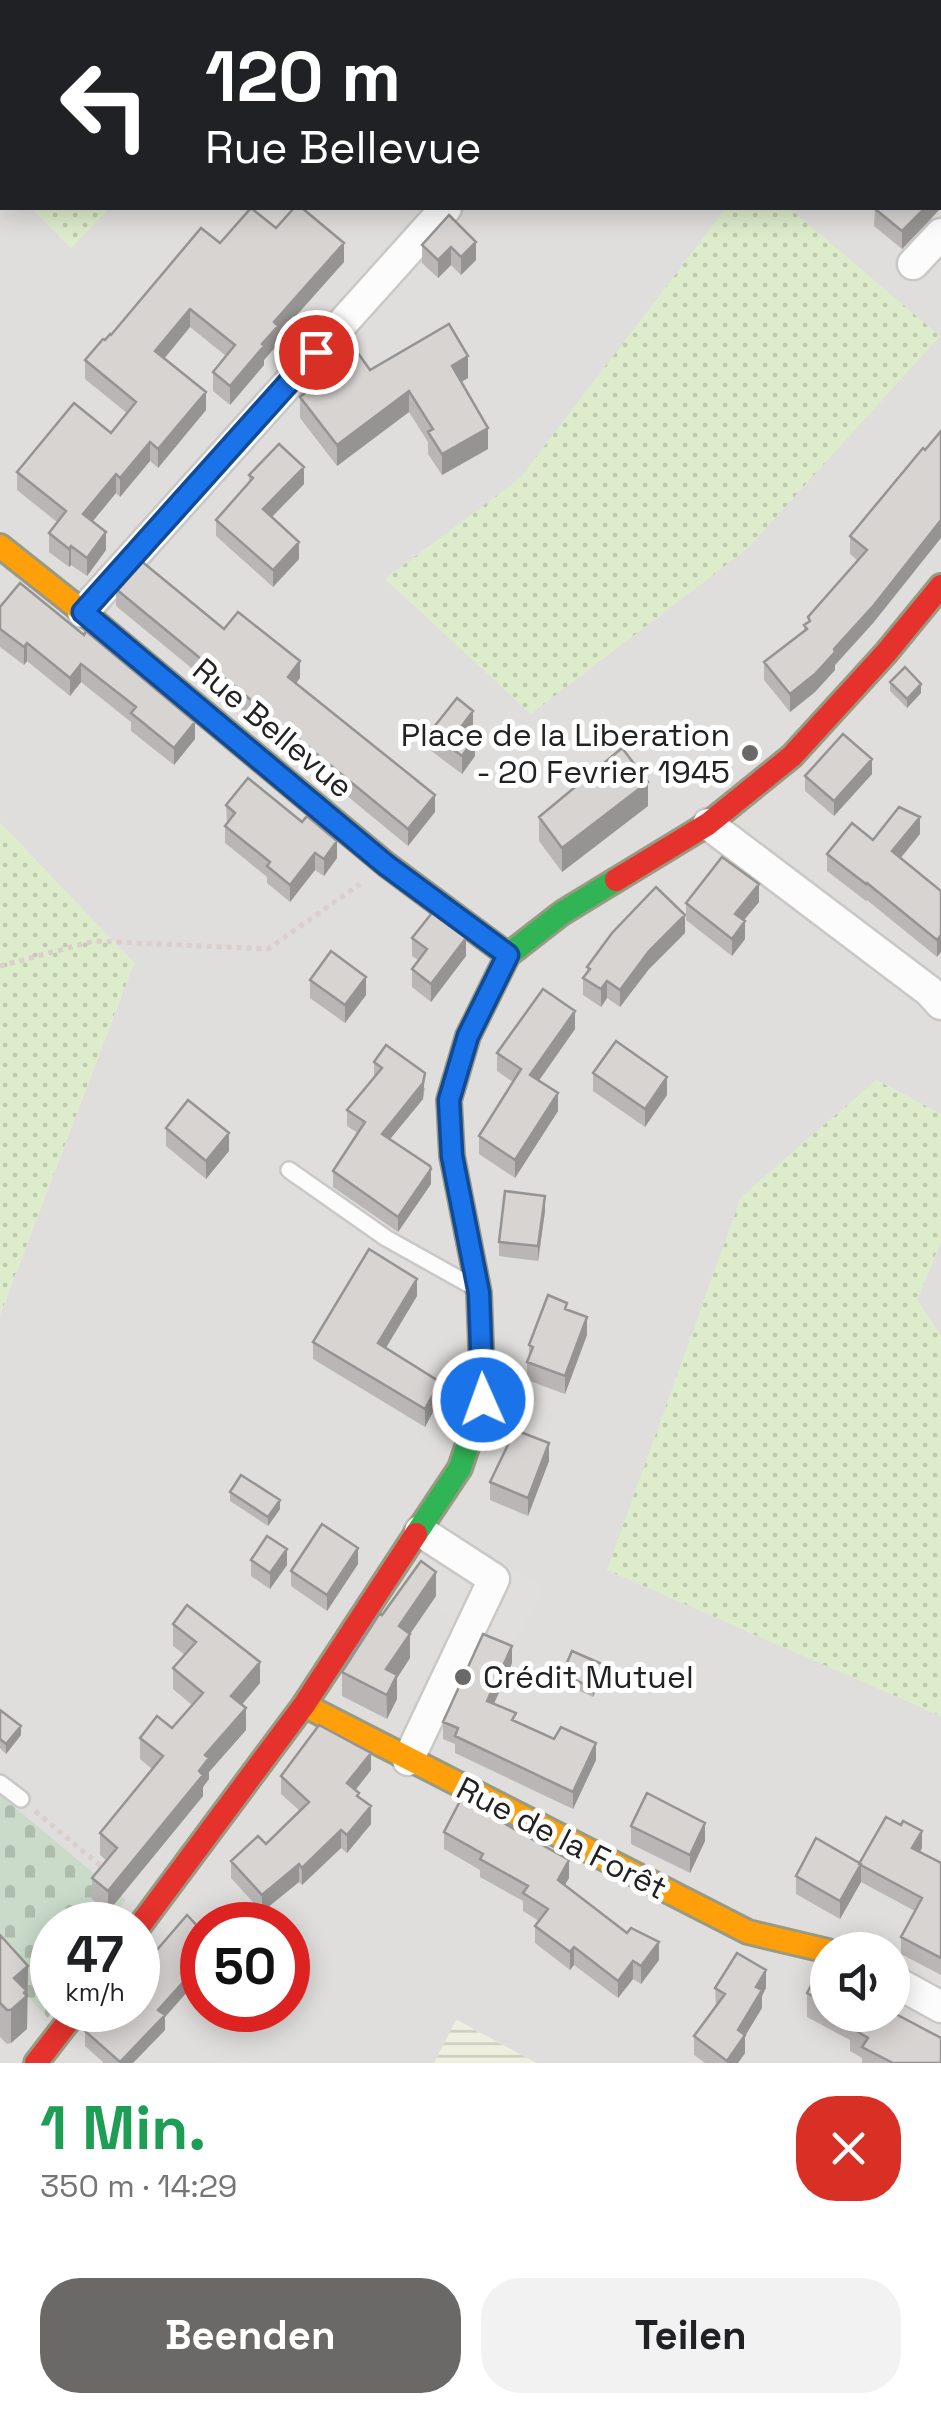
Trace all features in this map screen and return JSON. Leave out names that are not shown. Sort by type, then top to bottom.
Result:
[{"type":"main road","name":"Rue Bellevue","points":[[0,546],[386,865],[508,955]]},
{"type":"main road","points":[[157,1902],[304,1705],[460,1468],[483,1400],[478,1290],[452,1156],[449,1100],[468,1036],[508,955],[562,913],[708,824],[792,756],[941,586]]},
{"type":"main road","name":"Rue de la Forêt","points":[[304,1705],[748,1932],[810,1946]]},
{"type":"main road","points":[[36,2063],[61,2032]]},
{"type":"street","points":[[83,612],[444,210]]},
{"type":"street","points":[[913,264],[941,234]]},
{"type":"street","points":[[708,824],[941,1004]]},
{"type":"street","points":[[408,1760],[494,1580],[420,1530]]},
{"type":"street","points":[[910,1990],[941,2008]]},
{"type":"lane","points":[[289,1170],[386,1238],[478,1290]]},
{"type":"lane","points":[[0,1782],[22,1800]]},
{"type":"path","points":[[0,966],[94,941],[268,949],[386,865]]},
{"type":"path","points":[[22,1800],[108,1872]]},
{"type":"shaded area","points":[[0,210],[34,210],[71,248],[107,210],[941,210],[941,1114],[876,1080],[607,1569],[941,1716],[941,2063],[536,2063],[457,2020],[434,2063],[0,2063],[0,1315],[134,963],[0,823]]},
{"type":"shaded area","points":[[941,1241],[941,1336],[917,1300]]},
{"type":"shaded area","points":[[444,1535],[543,1587],[515,1642],[470,1626],[408,1588]]},
{"type":"green space","points":[[34,210],[107,210],[71,248]]},
{"type":"green space","points":[[724,210],[791,210],[940,336],[747,549],[531,714],[385,579],[520,478]]},
{"type":"green space","points":[[0,823],[134,963],[0,1315]]},
{"type":"green space","points":[[876,1080],[941,1114],[941,1241],[917,1300],[941,1336],[941,1716],[607,1570],[741,1197]]},
{"type":"green space","points":[[0,1795],[126,1900],[30,1902],[30,1999],[0,1967]]},
{"type":"green space","points":[[456,2020],[536,2063],[434,2063]]},
{"type":"building","points":[[249,210],[276,228],[292,210],[304,210],[344,243],[274,322],[278,326],[230,386],[213,372],[235,345],[190,309],[155,351],[206,392],[158,449],[150,442],[120,478],[116,474],[83,514],[106,532],[87,558],[49,533],[66,511],[17,472],[74,403],[111,433],[136,402],[85,360],[111,335],[201,228],[220,243]]},
{"type":"building","points":[[876,210],[923,210],[902,231]]},
{"type":"building","points":[[449,215],[476,242],[461,257],[451,247],[438,260],[422,245]]},
{"type":"building","points":[[449,324],[468,356],[452,366],[488,428],[442,454],[428,432],[433,429],[409,391],[337,445],[300,397],[358,353],[370,370]]},
{"type":"building","points":[[941,431],[941,520],[835,652],[790,694],[764,662],[807,629],[804,625],[810,621],[808,617],[867,550],[850,536]]},
{"type":"building","points":[[279,444],[304,467],[263,509],[299,542],[273,570],[216,520],[253,478],[249,475]]},
{"type":"building","points":[[140,560],[224,629],[238,612],[300,661],[288,677],[435,795],[408,829],[116,589]]},
{"type":"building","points":[[20,583],[84,635],[86,631],[195,722],[174,748],[131,713],[136,707],[81,664],[70,678],[27,643],[24,647],[0,629],[0,607]]},
{"type":"building","points":[[905,667],[921,684],[907,699],[890,682]]},
{"type":"building","points":[[457,698],[473,711],[461,727],[475,738],[462,756],[430,732]]},
{"type":"building","points":[[843,734],[872,759],[834,801],[805,776]]},
{"type":"building","points":[[622,748],[648,782],[562,848],[539,817]]},
{"type":"building","points":[[248,778],[302,822],[307,816],[337,841],[324,859],[315,853],[290,885],[267,866],[270,862],[225,826],[235,813],[226,805]]},
{"type":"building","points":[[899,807],[920,817],[892,851],[941,891],[941,935],[937,940],[827,854],[852,823],[873,840]]},
{"type":"building","points":[[722,857],[759,884],[735,914],[745,921],[732,939],[686,903]]},
{"type":"building","points":[[656,887],[685,915],[649,951],[620,990],[607,981],[601,989],[583,978],[612,933]]},
{"type":"building","points":[[432,913],[466,938],[431,984],[412,969],[427,949],[412,938]]},
{"type":"building","points":[[331,951],[366,977],[345,1005],[310,980]]},
{"type":"building","points":[[543,989],[575,1011],[530,1075],[558,1093],[515,1160],[479,1136],[521,1069],[497,1053]]},
{"type":"building","points":[[616,1041],[667,1077],[645,1109],[593,1073]]},
{"type":"building","points":[[386,1045],[425,1073],[423,1083],[382,1134],[431,1169],[398,1217],[333,1171],[365,1122],[347,1110],[382,1068],[374,1062]]},
{"type":"building","points":[[188,1100],[229,1133],[206,1161],[166,1128]]},
{"type":"building","points":[[505,1191],[545,1196],[538,1246],[499,1242]]},
{"type":"building","points":[[369,1249],[417,1279],[378,1343],[440,1382],[425,1409],[313,1342]]},
{"type":"building","points":[[548,1295],[567,1303],[565,1309],[587,1317],[565,1376],[527,1362],[533,1347],[529,1345]]},
{"type":"building","points":[[515,1430],[549,1443],[528,1498],[490,1482]]},
{"type":"building","points":[[241,1475],[280,1500],[268,1517],[230,1492]]},
{"type":"building","points":[[322,1524],[358,1548],[327,1595],[291,1571]]},
{"type":"building","points":[[267,1536],[287,1549],[270,1573],[251,1560]]},
{"type":"building","points":[[421,1561],[436,1572],[399,1626],[410,1634],[386,1669],[397,1675],[387,1695],[342,1672],[380,1613]]},
{"type":"building","points":[[187,1605],[260,1662],[231,1696],[246,1708],[205,1755],[209,1758],[199,1771],[203,1775],[108,1891],[92,1878],[117,1848],[100,1833],[163,1756],[140,1738],[157,1716],[172,1728],[203,1693],[173,1668],[196,1642],[173,1624]]},
{"type":"building","points":[[483,1634],[512,1646],[487,1701],[516,1713],[512,1720],[554,1739],[561,1727],[596,1743],[573,1792],[455,1736],[458,1728],[443,1722]]},
{"type":"building","points":[[572,1651],[604,1665],[593,1688],[562,1674]]},
{"type":"building","points":[[0,1710],[21,1726],[6,1744],[0,1739]]},
{"type":"building","points":[[319,1725],[371,1753],[347,1783],[371,1806],[347,1835],[341,1830],[302,1868],[299,1864],[262,1895],[231,1861],[258,1836],[266,1844],[309,1802],[281,1776]]},
{"type":"building","points":[[647,1793],[705,1823],[690,1855],[631,1826]]},
{"type":"building","points":[[461,1799],[569,1860],[558,1880],[627,1933],[631,1928],[659,1942],[641,1966],[633,1961],[618,1981],[574,1947],[570,1952],[535,1926],[548,1909],[523,1893],[528,1886],[480,1859],[483,1854],[444,1832]]},
{"type":"building","points":[[886,1817],[922,1831],[912,1848],[941,1863],[941,1958],[910,1942],[910,1932],[904,1932],[922,1898],[859,1864]]},
{"type":"building","points":[[816,1838],[861,1864],[840,1901],[796,1876]]},
{"type":"building","points":[[180,1923],[180,1986],[160,2008],[160,1946]]},
{"type":"building","points":[[0,1935],[28,1966],[14,1978],[27,1996],[11,2010],[0,2003]]},
{"type":"building","points":[[737,1953],[766,1970],[756,1987],[762,1990],[738,2030],[745,2035],[727,2061],[694,2036],[725,1994],[715,1988]]},
{"type":"building","points":[[910,2022],[941,2038],[941,2063],[893,2063],[862,2047],[868,2038],[858,2032],[910,2032]]},
{"type":"building","points":[[86,2032],[149,2032],[120,2062]]},
{"type":"traffic: fast","points":[[416,1534],[460,1468],[483,1400],[479,1293],[452,1156],[449,1100],[468,1036],[508,955],[562,913],[616,880]]},
{"type":"traffic: slow","points":[[0,546],[387,865],[508,955]]},
{"type":"traffic: slow","points":[[304,1705],[748,1932],[810,1947]]},
{"type":"traffic: jam","points":[[616,880],[708,824],[792,756],[941,586]]},
{"type":"traffic: jam","points":[[157,1902],[304,1705],[416,1534]]},
{"type":"traffic: jam","points":[[36,2063],[60,2032]]},
{"type":"place","name":"Place de la Liberation - 20 Fevrier 1945","points":[[750,753]]},
{"type":"place","name":"Crédit Mutuel","points":[[463,1677]]},
{"type":"route","points":[[316,352],[83,612],[386,865],[508,955],[468,1036],[449,1100],[452,1156],[479,1293],[483,1400]]}]
